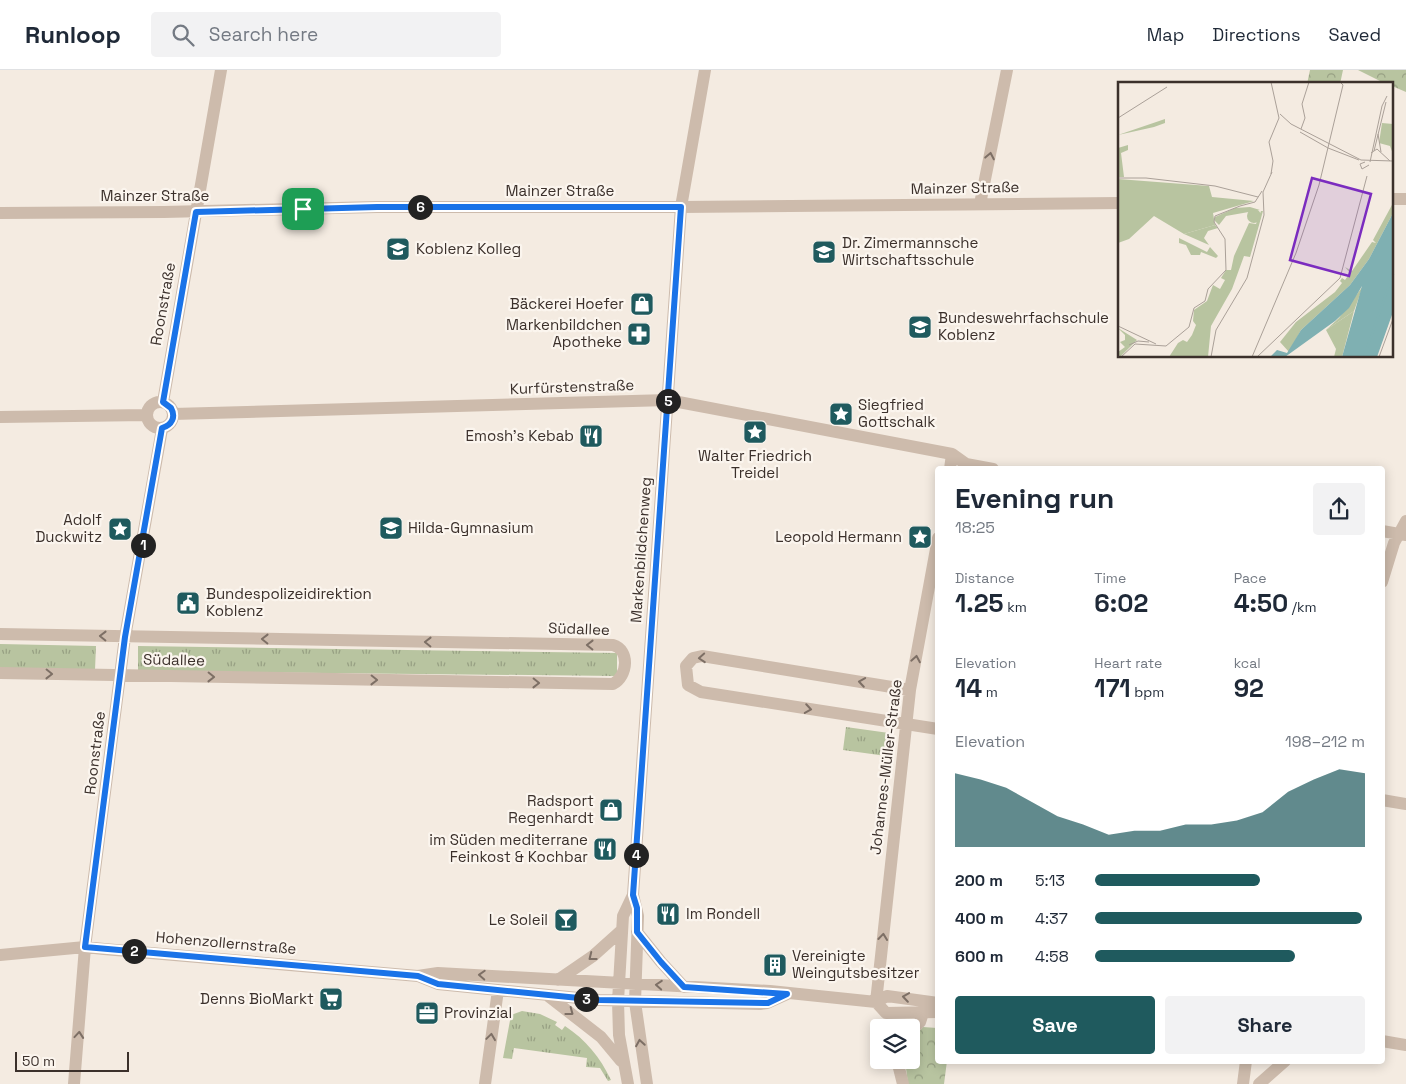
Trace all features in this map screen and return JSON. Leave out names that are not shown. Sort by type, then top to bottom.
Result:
[{"type":"street","name":"Roonstraße","points":[[163,402],[221,70]]},
{"type":"street","name":"Markenbildchenweg","points":[[647,1084],[635,1002],[637,908],[633,895],[681,207],[705,70]]},
{"type":"street","points":[[980,204],[1007,70]]},
{"type":"street","name":"Mainzer Straße","points":[[0,212],[196,212],[377,207],[681,207],[1118,203]]},
{"type":"street","name":"Kurfürstenstraße","points":[[173,414],[668,400],[952,454],[966,464],[977,466]]},
{"type":"street","points":[[163,402],[171,408],[173,414],[170,425],[162,428],[151,425],[147,415],[152,405],[163,402]]},
{"type":"street","points":[[0,417],[147,415]]},
{"type":"street","name":"Roonstraße","points":[[74,1084],[85,947],[125,637],[162,428]]},
{"type":"street","points":[[950,466],[952,454]]},
{"type":"street","points":[[1385,575],[1406,521]]},
{"type":"street","points":[[1385,531],[1402,534]]},
{"type":"street","name":"Johannes-Müller-Straße","points":[[876,1002],[910,690],[935,554]]},
{"type":"street","name":"Südallee","points":[[0,634],[613,645],[620,647],[624,653],[621,680],[614,684],[0,673]]},
{"type":"street","points":[[910,690],[702,656],[693,658],[686,666],[688,685],[701,692],[935,729]]},
{"type":"street","points":[[1385,800],[1406,804]]},
{"type":"street","name":"Markenbildchenweg","points":[[628,1084],[622,1064],[618,1001],[625,908],[633,895]]},
{"type":"street","points":[[558,980],[593,956],[622,930]]},
{"type":"street","points":[[637,932],[684,987]]},
{"type":"street","name":"Hohenzollernstraße","points":[[0,955],[85,947],[418,976],[438,973],[619,983],[876,1002],[887,996],[935,1003]]},
{"type":"street","name":"Hohenzollernstraße","points":[[418,976],[438,984],[635,1002],[760,1004],[768,1003],[787,994]]},
{"type":"street","points":[[485,1084],[498,990]]},
{"type":"street","points":[[547,995],[601,1037],[622,1064]]},
{"type":"street","name":"Hohenzollernstraße","points":[[876,1002],[886,1013],[935,1012]]},
{"type":"street","points":[[920,1022],[923,1013]]},
{"type":"street","points":[[899,1014],[899,1019]]},
{"type":"street","points":[[1385,1042],[1406,1045]]},
{"type":"street","points":[[1243,1084],[1246,1064]]},
{"type":"street","points":[[1259,1084],[1282,1064]]},
{"type":"street","points":[[899,1069],[903,1084]]},
{"type":"green space","points":[[1310,70],[1343,70],[1340,82],[1307,82]]},
{"type":"green space","points":[[1358,70],[1406,70],[1406,92],[1394,87],[1394,82],[1382,82]]},
{"type":"green space","points":[[0,644],[96,646],[95,670],[0,668]]},
{"type":"green space","points":[[138,646],[617,653],[617,676],[138,671]]},
{"type":"green space","points":[[846,727],[889,733],[886,756],[843,750]]},
{"type":"green space","points":[[522,1011],[540,1014],[557,1022],[555,1025],[562,1030],[565,1026],[573,1031],[592,1050],[611,1080],[608,1081],[600,1068],[586,1067],[587,1058],[514,1048],[512,1059],[503,1058],[511,1015]]},
{"type":"green space","points":[[923,1027],[935,1028],[935,1064],[947,1064],[944,1084],[908,1084],[906,1069],[920,1069],[920,1030]]},
{"type":"place","name":"Koblenz Kolleg","points":[[398,249]]},
{"type":"place","name":"Dr. Zimermannsche Wirtschaftsschule","points":[[824,252]]},
{"type":"place","name":"Bäckerei Hoefer","points":[[642,304]]},
{"type":"place","name":"Bundeswehrfachschule Koblenz","points":[[920,327]]},
{"type":"place","name":"Markenbildchen Apotheke","points":[[639,334]]},
{"type":"place","name":"Siegfried Gottschalk","points":[[841,414]]},
{"type":"place","name":"Walter Friedrich Treidel","points":[[755,432]]},
{"type":"place","name":"Emosh's Kebab","points":[[591,436]]},
{"type":"place","name":"Hilda-Gymnasium","points":[[391,528]]},
{"type":"place","name":"Adolf Duckwitz","points":[[120,529]]},
{"type":"place","name":"Leopold Hermann","points":[[920,537]]},
{"type":"place","name":"Bundespolizeidirektion Koblenz","points":[[188,603]]},
{"type":"place","name":"Radsport Regenhardt","points":[[611,810]]},
{"type":"place","name":"im Süden mediterrane Feinkost & Kochbar","points":[[605,849]]},
{"type":"place","name":"Im Rondell","points":[[668,914]]},
{"type":"place","name":"Le Soleil","points":[[566,920]]},
{"type":"place","name":"Vereinigte Weingutsbesitzer","points":[[775,965]]},
{"type":"place","name":"Denns BioMarkt","points":[[331,999]]},
{"type":"place","name":"Provinzial","points":[[427,1013]]},
{"type":"route","points":[[377,207],[681,207],[633,895],[638,916],[637,932],[645,944],[684,987],[770,991],[787,994],[768,1003],[760,1004],[659,1003],[599,1000],[438,984],[418,976],[85,947],[125,637],[129,626],[162,428],[170,425],[173,417],[171,408],[163,402],[196,212],[303,209],[377,207]]}]
